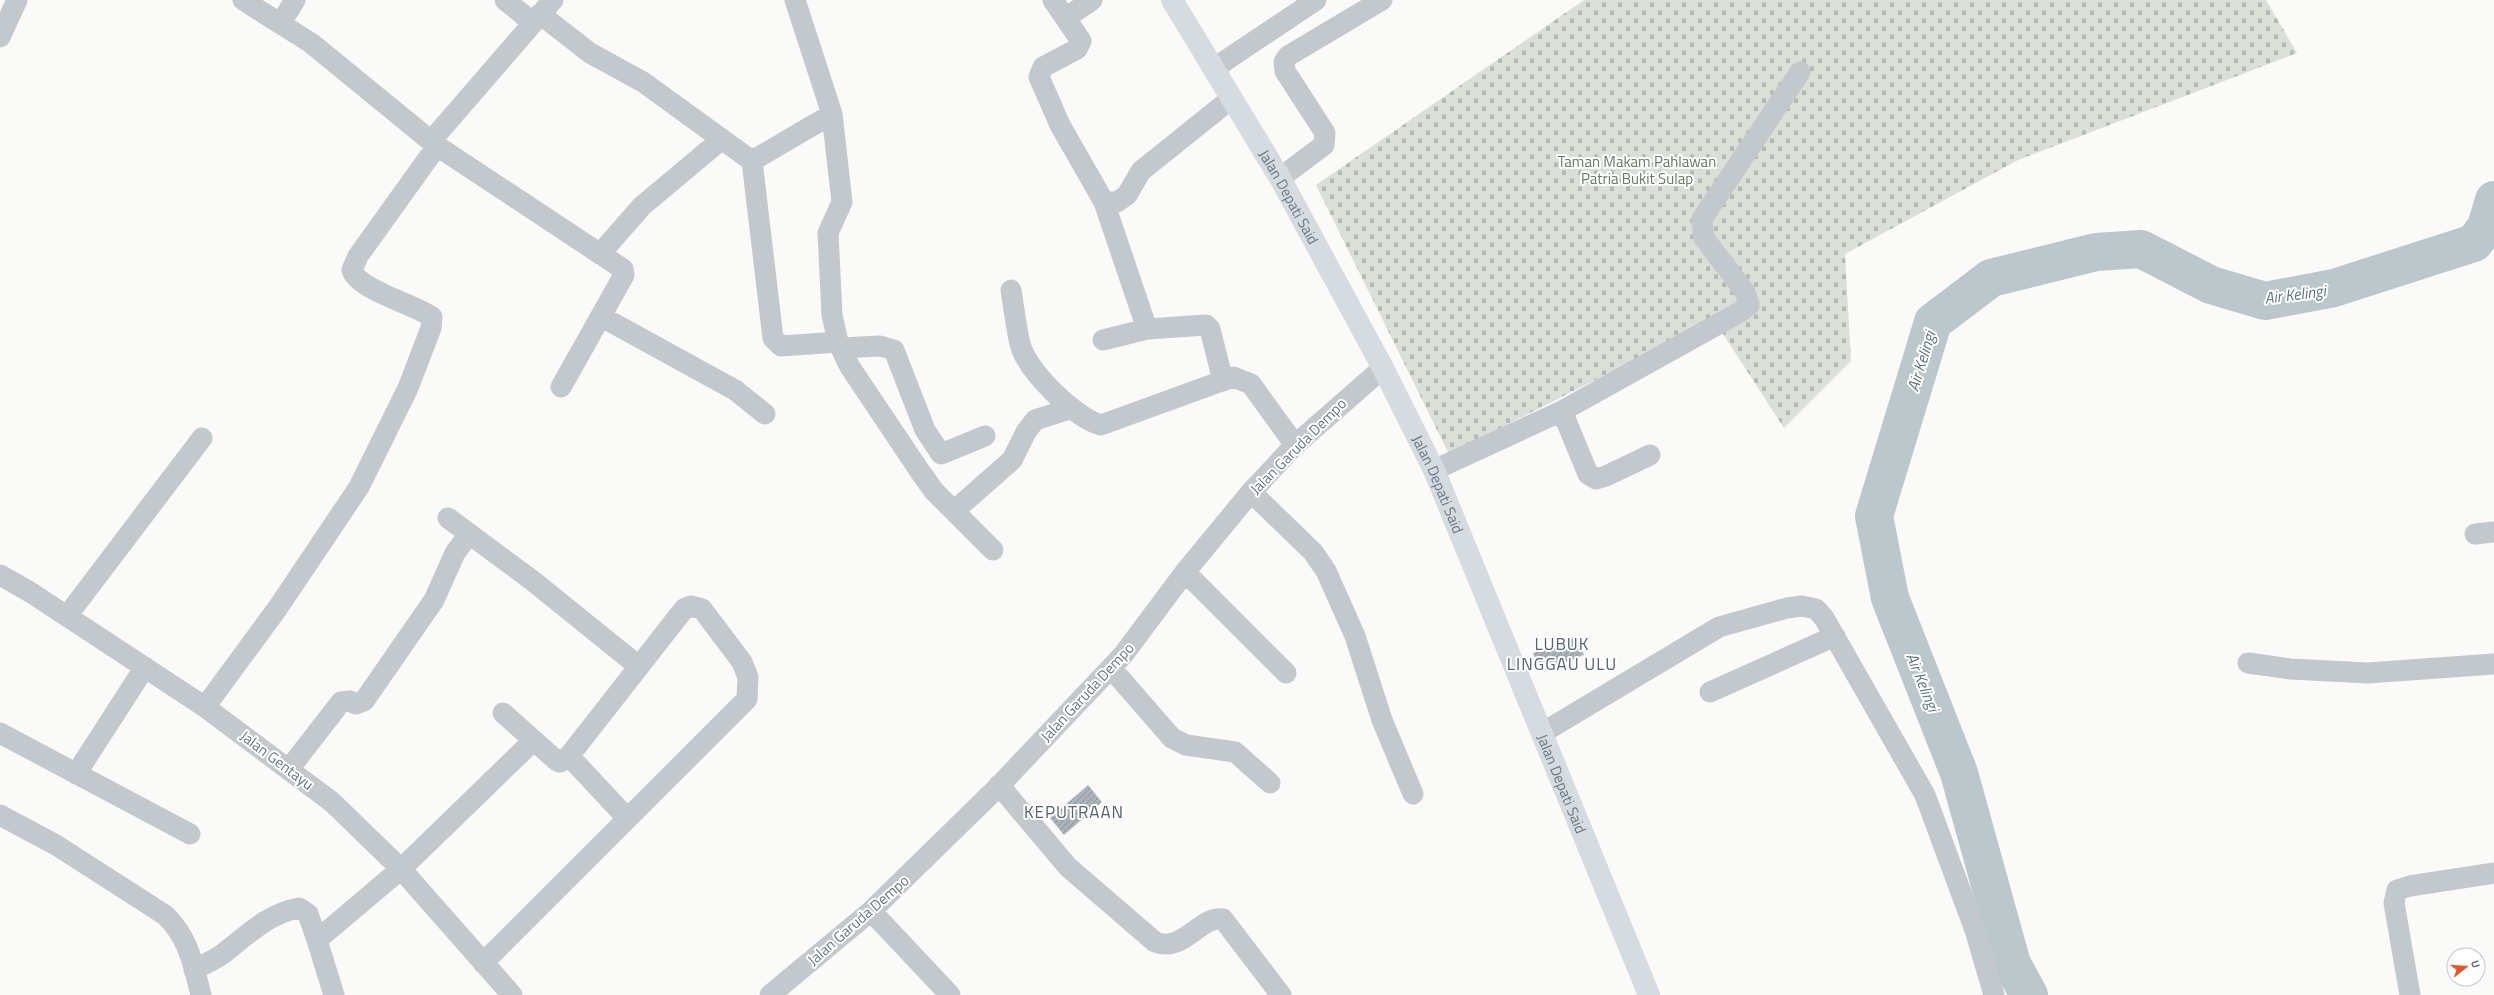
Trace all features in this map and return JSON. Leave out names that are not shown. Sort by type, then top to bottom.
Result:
[{"type":"main road","name":"Jalan Depati Said","points":[[1172,0],[1213,70],[1232,98],[1280,178],[1383,368],[1434,470],[1650,995]]},
{"type":"street","points":[[0,37],[17,0]]},
{"type":"street","points":[[243,0],[311,43],[434,144],[621,267],[624,272],[602,317],[561,387]]},
{"type":"street","points":[[281,23],[295,0]]},
{"type":"street","points":[[505,0],[542,12],[590,53],[643,82],[752,161],[773,338],[781,346],[880,346],[894,350],[925,430],[941,454]]},
{"type":"street","points":[[795,0],[832,114],[842,202],[828,233],[832,315],[840,345],[850,367],[921,473],[954,511],[993,550]]},
{"type":"street","points":[[1053,0],[1080,37],[1080,45],[1077,49],[1043,67],[1039,77],[1060,125],[1104,202],[1147,329]]},
{"type":"street","points":[[1067,18],[1092,0]]},
{"type":"street","points":[[1213,70],[1316,0]]},
{"type":"street","points":[[1280,178],[1324,145],[1326,139],[1326,133],[1285,71],[1284,62],[1288,56],[1382,0]]},
{"type":"street","points":[[205,707],[277,609],[359,487],[408,388],[431,328],[432,317],[367,285],[354,276],[352,270],[358,256],[434,144],[542,12]]},
{"type":"street","points":[[1434,470],[1562,411],[1740,312],[1749,305],[1745,292],[1704,238],[1702,219],[1800,72]]},
{"type":"street","points":[[1104,202],[1116,202],[1127,195],[1141,171],[1232,98]]},
{"type":"street","points":[[752,161],[832,114]]},
{"type":"street","points":[[600,254],[642,206],[722,140]]},
{"type":"street","points":[[1011,290],[1020,346],[1036,372],[1072,408],[1090,422],[1101,425],[1233,377],[1251,384],[1295,445]]},
{"type":"street","points":[[602,317],[735,390],[765,414]]},
{"type":"street","points":[[1103,340],[1147,329],[1206,325],[1210,329],[1223,381]]},
{"type":"street","name":"Jalan Garuda Dempo","points":[[770,995],[871,911],[999,785],[1111,668],[1151,621],[1185,572],[1251,492],[1295,445],[1383,368]]},
{"type":"street","points":[[954,511],[1012,460],[1026,432],[1035,420],[1072,408]]},
{"type":"street","points":[[1562,411],[1588,474],[1596,479],[1606,476],[1650,455]]},
{"type":"street","points":[[921,473],[941,454],[985,436]]},
{"type":"street","points":[[67,616],[202,438]]},
{"type":"street","points":[[1251,492],[1313,552],[1326,571],[1355,636],[1382,720],[1413,794]]},
{"type":"street","points":[[448,518],[533,581],[638,665]]},
{"type":"street","points":[[289,769],[341,702],[350,701],[356,704],[364,701],[434,600],[455,553],[469,534]]},
{"type":"street","points":[[1185,572],[1286,673]]},
{"type":"street","name":"Jalan Gentayu","points":[[0,575],[67,616],[205,707],[332,802],[401,869],[512,995]]},
{"type":"street","points":[[483,963],[747,699],[749,688],[748,677],[742,662],[702,609],[691,606],[684,609],[638,665],[568,756],[562,761],[557,761],[503,713]]},
{"type":"street","points":[[1542,733],[1719,627],[1787,608],[1802,606],[1816,609],[1835,636],[1925,795],[1975,930],[1994,995]]},
{"type":"street","points":[[1710,692],[1835,636]]},
{"type":"street","points":[[2248,663],[2290,669],[2368,673],[2494,664]]},
{"type":"street","points":[[76,774],[145,667]]},
{"type":"street","points":[[1111,668],[1172,738],[1186,745],[1235,752],[1270,783]]},
{"type":"street","points":[[0,733],[190,834]]},
{"type":"street","points":[[317,940],[401,869],[533,741]]},
{"type":"street","points":[[568,756],[627,818]]},
{"type":"street","points":[[999,785],[1068,867],[1155,942],[1162,945],[1175,944],[1214,920],[1223,919],[1281,995]]},
{"type":"street","points":[[0,815],[56,845],[165,915],[183,937],[190,950],[201,995]]},
{"type":"street","points":[[2410,995],[2394,903],[2395,894],[2402,888],[2494,873]]},
{"type":"street","points":[[194,970],[223,954],[256,926],[289,910],[299,908],[308,914],[334,995]]},
{"type":"street","points":[[871,911],[950,995]]},
{"type":"green space","name":"Taman Makam Pahlawan Patria Bukit Sulap","points":[[1584,0],[2266,0],[2297,53],[2018,160],[1845,254],[1851,361],[1784,428],[1714,320],[1449,454],[1316,185]]},
{"type":"building","points":[[1577,636],[1584,655],[1540,672],[1533,653]]},
{"type":"building","points":[[1088,785],[1102,802],[1064,835],[1050,818]]},
{"type":"waterway","name":"Air Kelingi","points":[[2029,995],[2012,964],[1959,773],[1890,598],[1874,516],[1933,322],[1991,278],[2096,252],[2141,249],[2211,285],[2265,301],[2334,288],[2474,243],[2486,227],[2494,200]]},
{"type":"district","name":"LUBUK LINGGAU ULU","points":[[1562,654]]},
{"type":"district","name":"KEPUTRAAN","points":[[1074,812]]}]
